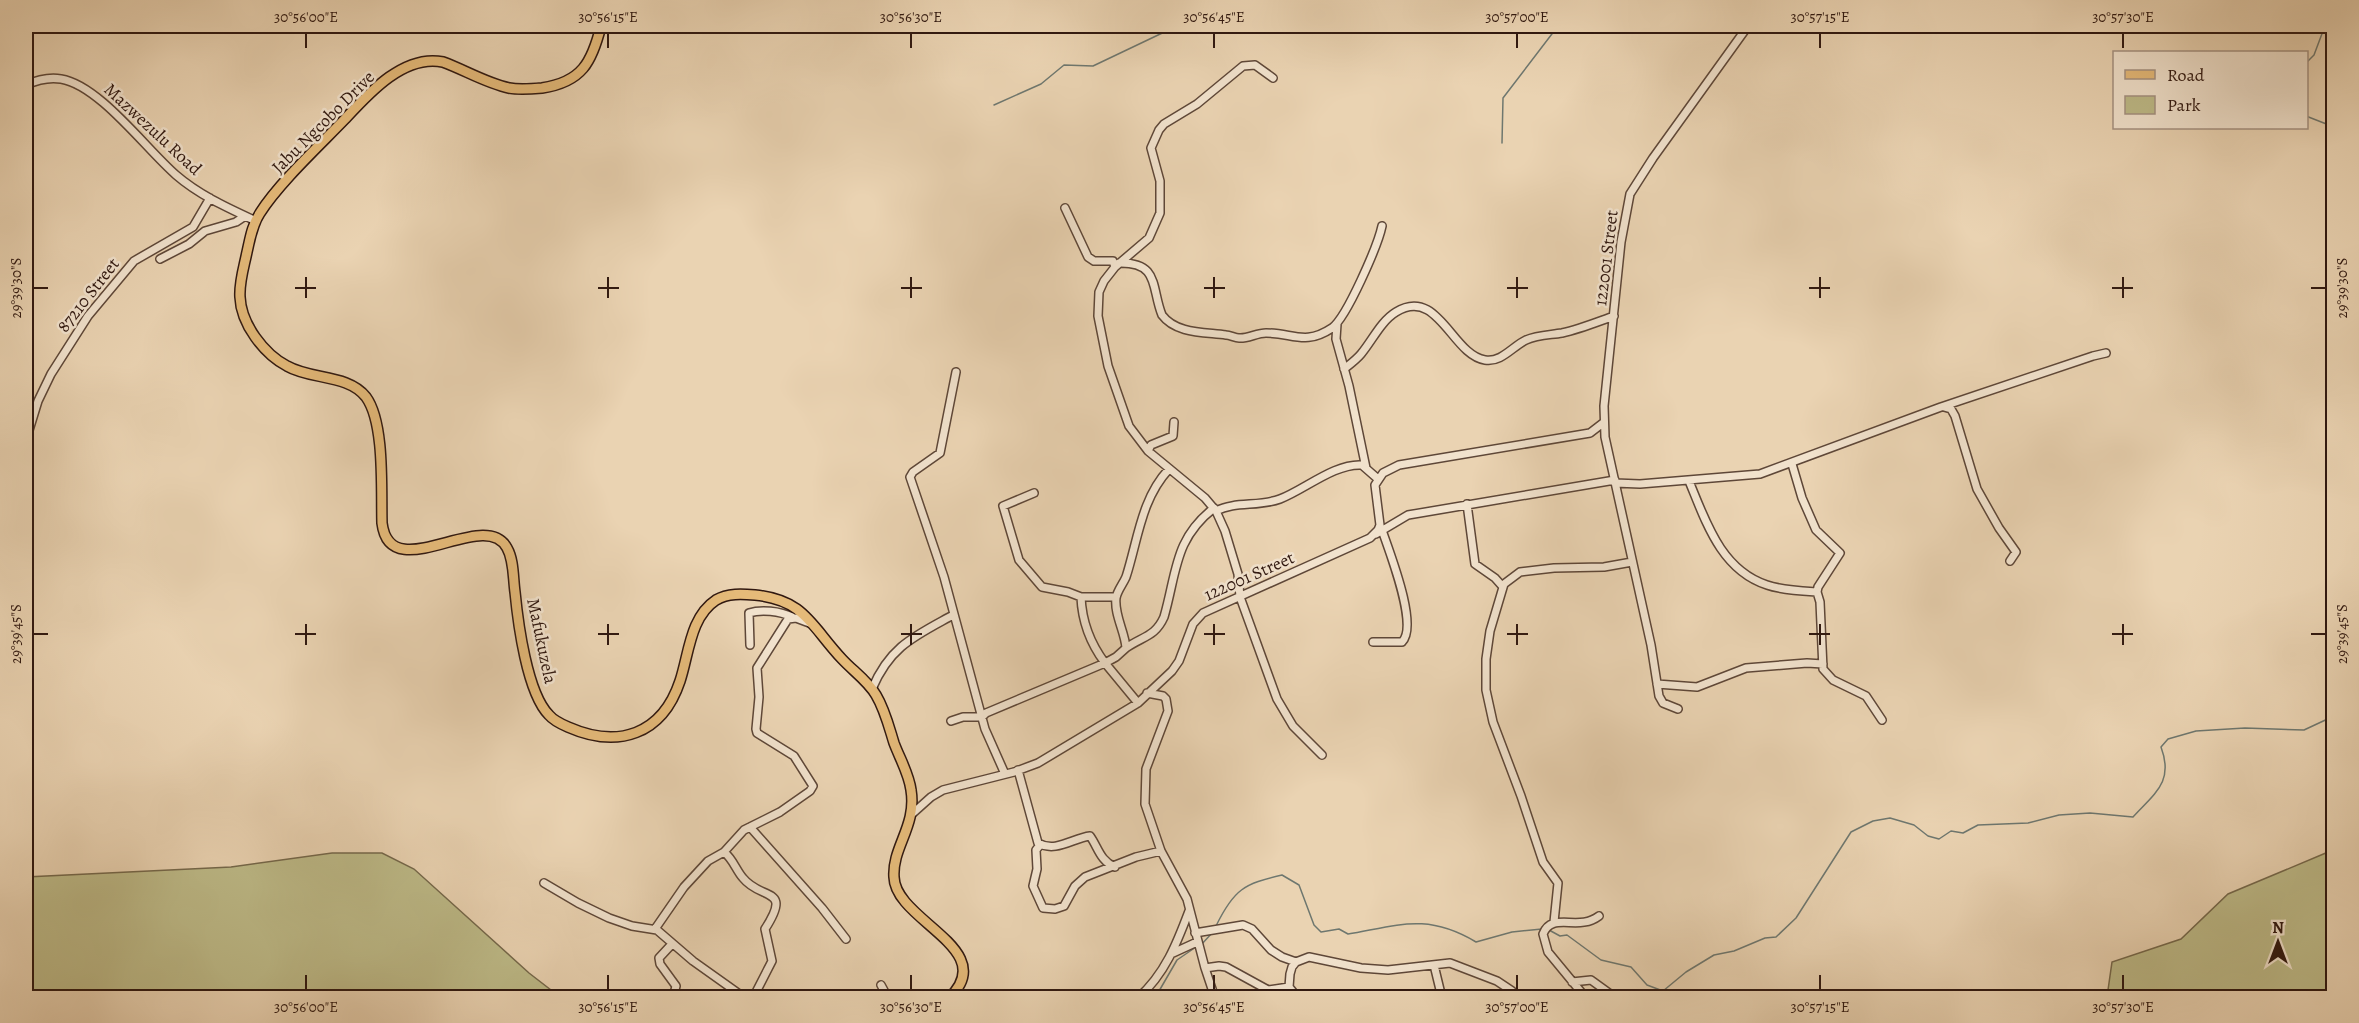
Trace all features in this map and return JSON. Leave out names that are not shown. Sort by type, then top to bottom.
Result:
[{"type":"main road","name":"Jabu Ngcobo Drive","points":[[256,220],[271,199],[347,117],[374,90],[401,70],[418,62],[439,61],[508,88],[554,86],[576,76],[587,65],[601,26]]},
{"type":"main road","name":"Mafukuzela","points":[[256,220],[240,287],[241,303],[248,324],[268,351],[287,366],[306,374],[344,382],[354,386],[365,397],[373,413],[377,430],[382,523],[389,542],[405,550],[480,536],[494,538],[504,543],[510,554],[518,618],[535,692],[547,714],[556,722],[601,737],[624,737],[643,729],[667,707],[675,694],[697,625],[706,609],[722,597],[746,594],[776,599],[797,608],[872,689],[883,708],[909,780],[912,814],[897,858],[894,884],[898,895],[940,934],[960,958],[963,966],[963,980],[949,998]]},
{"type":"street","name":"122001 Street","points":[[1678,709],[1663,703],[1659,696],[1651,645],[1603,423],[1621,242],[1630,194],[1653,158],[1749,26]]},
{"type":"street","points":[[1273,78],[1255,65],[1243,66],[1197,104],[1164,124],[1159,130],[1151,148],[1160,181],[1160,213],[1149,238],[1117,265],[1099,292],[1098,316],[1108,366],[1129,426],[1148,451],[1215,509],[1225,531],[1238,574],[1240,597],[1264,667],[1284,711],[1303,738],[1322,755]]},
{"type":"street","name":"Mazwezulu Road","points":[[26,85],[53,78],[82,86],[98,98],[176,175],[210,198],[256,220]]},
{"type":"street","name":"87210 Street","points":[[26,440],[38,401],[51,374],[88,316],[128,266],[140,256],[193,227],[210,198]]},
{"type":"street","points":[[1065,208],[1088,257],[1094,261],[1113,261],[1117,265],[1135,264],[1145,269],[1155,285],[1162,315],[1169,322],[1185,329],[1238,338],[1264,333],[1308,339],[1322,334],[1337,323]]},
{"type":"street","points":[[160,259],[189,244],[205,231],[236,222],[245,216]]},
{"type":"street","points":[[1366,468],[1336,335],[1337,323],[1359,283],[1379,239],[1382,226]]},
{"type":"street","points":[[1344,369],[1359,356],[1390,317],[1407,308],[1423,309],[1438,316],[1469,353],[1490,361],[1503,356],[1530,338],[1578,328],[1614,316]]},
{"type":"street","name":"122001 Street","points":[[912,814],[943,790],[1005,774],[1044,760],[1138,703],[1172,672],[1197,618],[1378,532],[1408,515],[1615,481],[1640,484],[1753,475],[1792,464],[1941,407],[2106,353]]},
{"type":"street","points":[[956,372],[940,453],[913,472],[910,477],[937,554],[988,739],[1005,774]]},
{"type":"street","points":[[1941,407],[1953,410],[1977,489],[1999,528],[2016,552],[2010,561]]},
{"type":"street","points":[[1148,451],[1152,445],[1173,436],[1174,422]]},
{"type":"street","points":[[1373,642],[1402,642],[1408,631],[1404,601],[1378,532],[1380,519],[1375,489],[1378,479],[1388,469],[1399,465],[1590,433],[1603,423]]},
{"type":"street","points":[[951,721],[963,717],[982,717],[986,713],[1105,663],[1126,648],[1151,635],[1160,626],[1164,616],[1184,542],[1195,524],[1215,509],[1265,504],[1285,497],[1338,470],[1358,464],[1378,479]]},
{"type":"street","points":[[1792,464],[1802,498],[1816,530],[1840,553],[1818,586],[1817,592],[1820,602],[1823,669],[1833,680],[1866,696],[1882,720]]},
{"type":"street","points":[[1126,648],[1116,597],[1125,579],[1141,519],[1159,482],[1169,469]]},
{"type":"street","points":[[1689,481],[1717,545],[1734,567],[1767,585],[1817,592]]},
{"type":"street","points":[[1034,493],[1003,506],[1019,560],[1042,587],[1081,597],[1116,597]]},
{"type":"street","points":[[1467,504],[1475,564],[1495,578],[1503,587]]},
{"type":"street","points":[[1586,998],[1552,957],[1544,942],[1545,930],[1554,922],[1557,883],[1544,862],[1493,722],[1486,690],[1486,659],[1490,631],[1503,587],[1520,572],[1554,568],[1604,567],[1632,562]]},
{"type":"street","points":[[1081,597],[1081,609],[1087,631],[1105,663],[1138,703]]},
{"type":"street","points":[[750,645],[749,613],[762,611],[784,613],[814,625]]},
{"type":"street","points":[[872,689],[879,673],[893,653],[910,639],[953,615]]},
{"type":"street","points":[[655,929],[708,861],[724,852],[744,830],[780,812],[810,791],[813,786],[794,756],[757,733],[756,729],[759,697],[757,668],[785,623],[792,617]]},
{"type":"street","points":[[1658,684],[1698,687],[1746,668],[1807,663],[1823,664]]},
{"type":"street","points":[[1148,693],[1163,696],[1168,704],[1167,717],[1150,756],[1144,782],[1145,804],[1161,851],[1187,899],[1197,942],[1215,998]]},
{"type":"street","points":[[1018,770],[1040,845]]},
{"type":"street","points":[[750,827],[822,908],[846,939]]},
{"type":"street","points":[[1114,867],[1097,851],[1090,836],[1066,844],[1040,845],[1036,850],[1037,869],[1033,886],[1043,908],[1055,909],[1064,906],[1075,886],[1081,881],[1114,867],[1136,857],[1161,851]]},
{"type":"street","points":[[724,852],[746,881],[773,897],[776,903],[776,909],[765,929],[771,966],[753,998]]},
{"type":"street","points":[[544,883],[609,918],[632,926],[655,929],[693,962],[745,998]]},
{"type":"street","points":[[1138,998],[1157,978],[1173,952],[1190,910]]},
{"type":"street","points":[[1554,922],[1584,924],[1599,915]]},
{"type":"street","points":[[1195,933],[1244,925],[1252,928],[1271,950],[1296,962],[1310,957],[1361,968],[1388,970],[1450,963],[1470,969],[1506,986],[1518,998]]},
{"type":"street","points":[[1173,952],[1197,942]]},
{"type":"street","points":[[672,944],[659,958],[660,964],[676,986],[673,998]]},
{"type":"street","points":[[1296,962],[1290,974],[1289,987],[1298,998]]},
{"type":"street","points":[[1434,965],[1442,998]]},
{"type":"street","points":[[1205,968],[1226,967],[1268,990],[1289,987]]},
{"type":"street","points":[[1572,982],[1591,980],[1609,993]]},
{"type":"street","points":[[881,985],[888,998]]},
{"type":"green space","points":[[2333,850],[2333,997],[2107,997],[2112,962],[2181,939],[2228,894]]},
{"type":"green space","points":[[332,853],[382,853],[414,869],[529,973],[560,997],[26,997],[26,877],[231,867]]},
{"type":"waterway","points":[[994,105],[1041,84],[1064,65],[1093,66],[1177,26]]},
{"type":"waterway","points":[[1502,143],[1503,98],[1558,26]]},
{"type":"waterway","points":[[2308,61],[2314,55],[2323,31],[2315,26]]},
{"type":"waterway","points":[[2308,117],[2334,127]]},
{"type":"waterway","points":[[1549,930],[1560,936],[1567,935],[1601,960],[1631,967],[1647,985],[1663,991],[1686,972],[1714,955],[1734,951],[1765,938],[1776,937],[1796,918],[1851,832],[1873,821],[1890,818],[1914,825],[1928,836],[1939,839],[1951,831],[1963,833],[1978,825],[2028,823],[2059,815],[2090,813],[2133,817],[2155,794],[2164,778],[2165,769],[2161,747],[2168,739],[2196,731],[2245,728],[2304,730],[2334,716]]},
{"type":"waterway","points":[[1216,926],[1229,904],[1242,890],[1249,885],[1282,875],[1299,885],[1314,925],[1321,932],[1339,929],[1348,934],[1398,925],[1428,924],[1443,927],[1476,942],[1512,932],[1542,929]]},
{"type":"waterway","points":[[1201,945],[1212,933]]},
{"type":"waterway","points":[[1155,998],[1177,960],[1196,947]]}]
